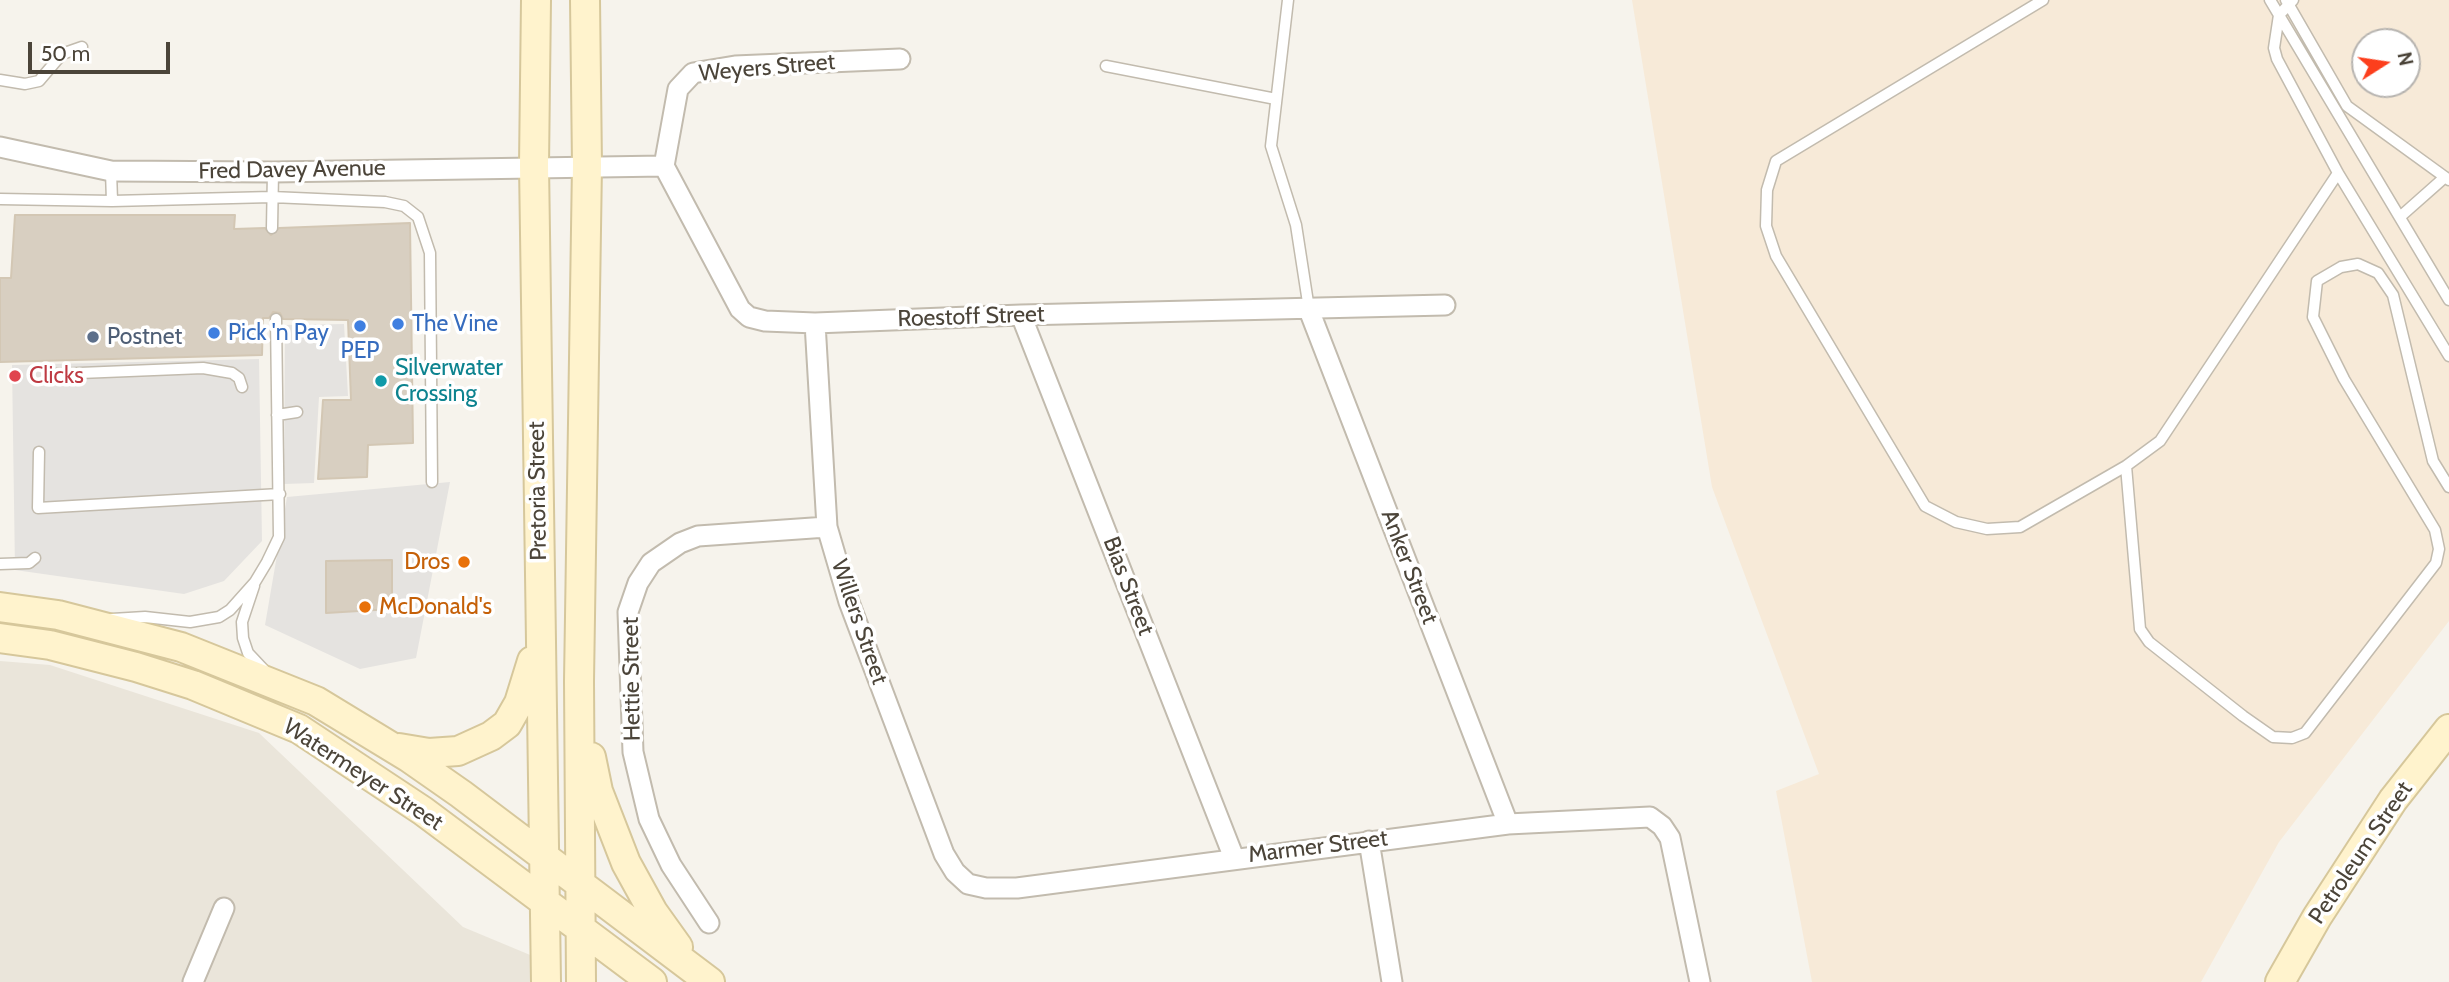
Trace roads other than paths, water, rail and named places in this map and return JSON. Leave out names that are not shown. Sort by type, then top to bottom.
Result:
[{"type":"main road","name":"Pretoria Street","points":[[536,0],[534,165],[540,634],[546,857],[545,982]]},
{"type":"main road","name":"Pretoria Street","points":[[581,982],[579,681],[587,165],[585,0]]},
{"type":"main road","name":"Watermeyer Street","points":[[0,607],[94,624],[181,648],[316,701],[461,794],[710,982]]},
{"type":"main road","points":[[390,747],[429,752],[458,751],[491,736],[507,724],[519,703],[540,634]]},
{"type":"main road","name":"Watermeyer Street","points":[[0,638],[50,645],[136,667],[204,690],[299,729],[424,811],[652,982]]},
{"type":"main road","points":[[579,681],[591,760],[614,836],[653,912],[674,942],[710,982]]},
{"type":"main road","name":"Petroleum Street","points":[[2280,982],[2317,917],[2393,800],[2449,729]]},
{"type":"street","name":"Weyers Street","points":[[664,166],[678,89],[693,73],[734,66],[900,60]]},
{"type":"street","name":"Fred Davey Avenue","points":[[0,147],[111,171],[273,172],[587,165]]},
{"type":"street","points":[[587,165],[664,166]]},
{"type":"street","name":"Roestoff Street","points":[[664,166],[740,309],[749,317],[765,321],[816,323],[1021,315],[1445,305]]},
{"type":"street","name":"Anker Street","points":[[1309,310],[1508,824]]},
{"type":"street","name":"Bias Street","points":[[1021,315],[1234,858]]},
{"type":"street","name":"Willers Street","points":[[816,323],[827,527],[849,602],[944,855],[968,884],[986,888]]},
{"type":"street","name":"Hettie Street","points":[[709,923],[671,865],[649,818],[633,752],[628,612],[638,583],[652,563],[680,543],[698,536],[827,527]]},
{"type":"street","name":"Marmer Street","points":[[986,888],[1017,888],[1508,824],[1650,817],[1662,826],[1670,838],[1700,982]]},
{"type":"street","points":[[1369,841],[1392,982]]},
{"type":"street","points":[[193,982],[225,908]]},
{"type":"lane","points":[[1288,0],[1271,146],[1296,225],[1309,310]]},
{"type":"lane","points":[[2043,0],[1776,161],[1767,190],[1766,226],[1776,256],[1925,506],[1956,522],[1987,529],[2020,527],[2126,466],[2160,441],[2338,173]]},
{"type":"lane","points":[[2270,0],[2449,300]]},
{"type":"lane","points":[[2401,216],[2447,178],[2347,106],[2289,1],[2279,15],[2274,48],[2277,59],[2338,173],[2449,356]]},
{"type":"lane","points":[[0,80],[25,84],[39,81],[62,54],[82,47]]},
{"type":"lane","points":[[1106,66],[1276,99]]},
{"type":"lane","points":[[111,171],[112,201]]},
{"type":"lane","points":[[272,228],[273,172]]},
{"type":"lane","points":[[0,199],[112,201],[272,197],[385,202],[404,206],[418,217],[429,253],[432,482]]},
{"type":"lane","points":[[2126,466],[2140,629],[2149,642],[2273,737],[2292,738],[2305,733],[2435,563],[2439,549],[2435,530],[2344,379],[2313,317],[2317,282],[2341,267],[2358,264],[2378,273],[2393,295],[2433,461],[2449,487]]},
{"type":"lane","points":[[276,318],[279,537],[255,582],[242,622],[248,653],[258,665],[290,691]]},
{"type":"lane","points":[[55,374],[203,368],[232,373],[239,378],[242,387]]},
{"type":"lane","points":[[277,415],[296,412]]},
{"type":"lane","points":[[39,452],[38,508],[280,494]]},
{"type":"lane","points":[[0,564],[29,564],[34,558]]},
{"type":"lane","points":[[94,624],[135,617],[203,621],[230,610],[255,582]]},
{"type":"place","name":"The Vine","points":[[398,324]]},
{"type":"place","name":"PEP","points":[[360,326]]},
{"type":"place","name":"Pick 'n Pay","points":[[214,333]]},
{"type":"place","name":"Postnet","points":[[93,337]]},
{"type":"place","name":"Clicks","points":[[15,376]]},
{"type":"place","name":"Silverwater Crossing","points":[[381,381]]},
{"type":"place","name":"Dros","points":[[464,562]]},
{"type":"place","name":"McDonald's","points":[[365,607]]}]
